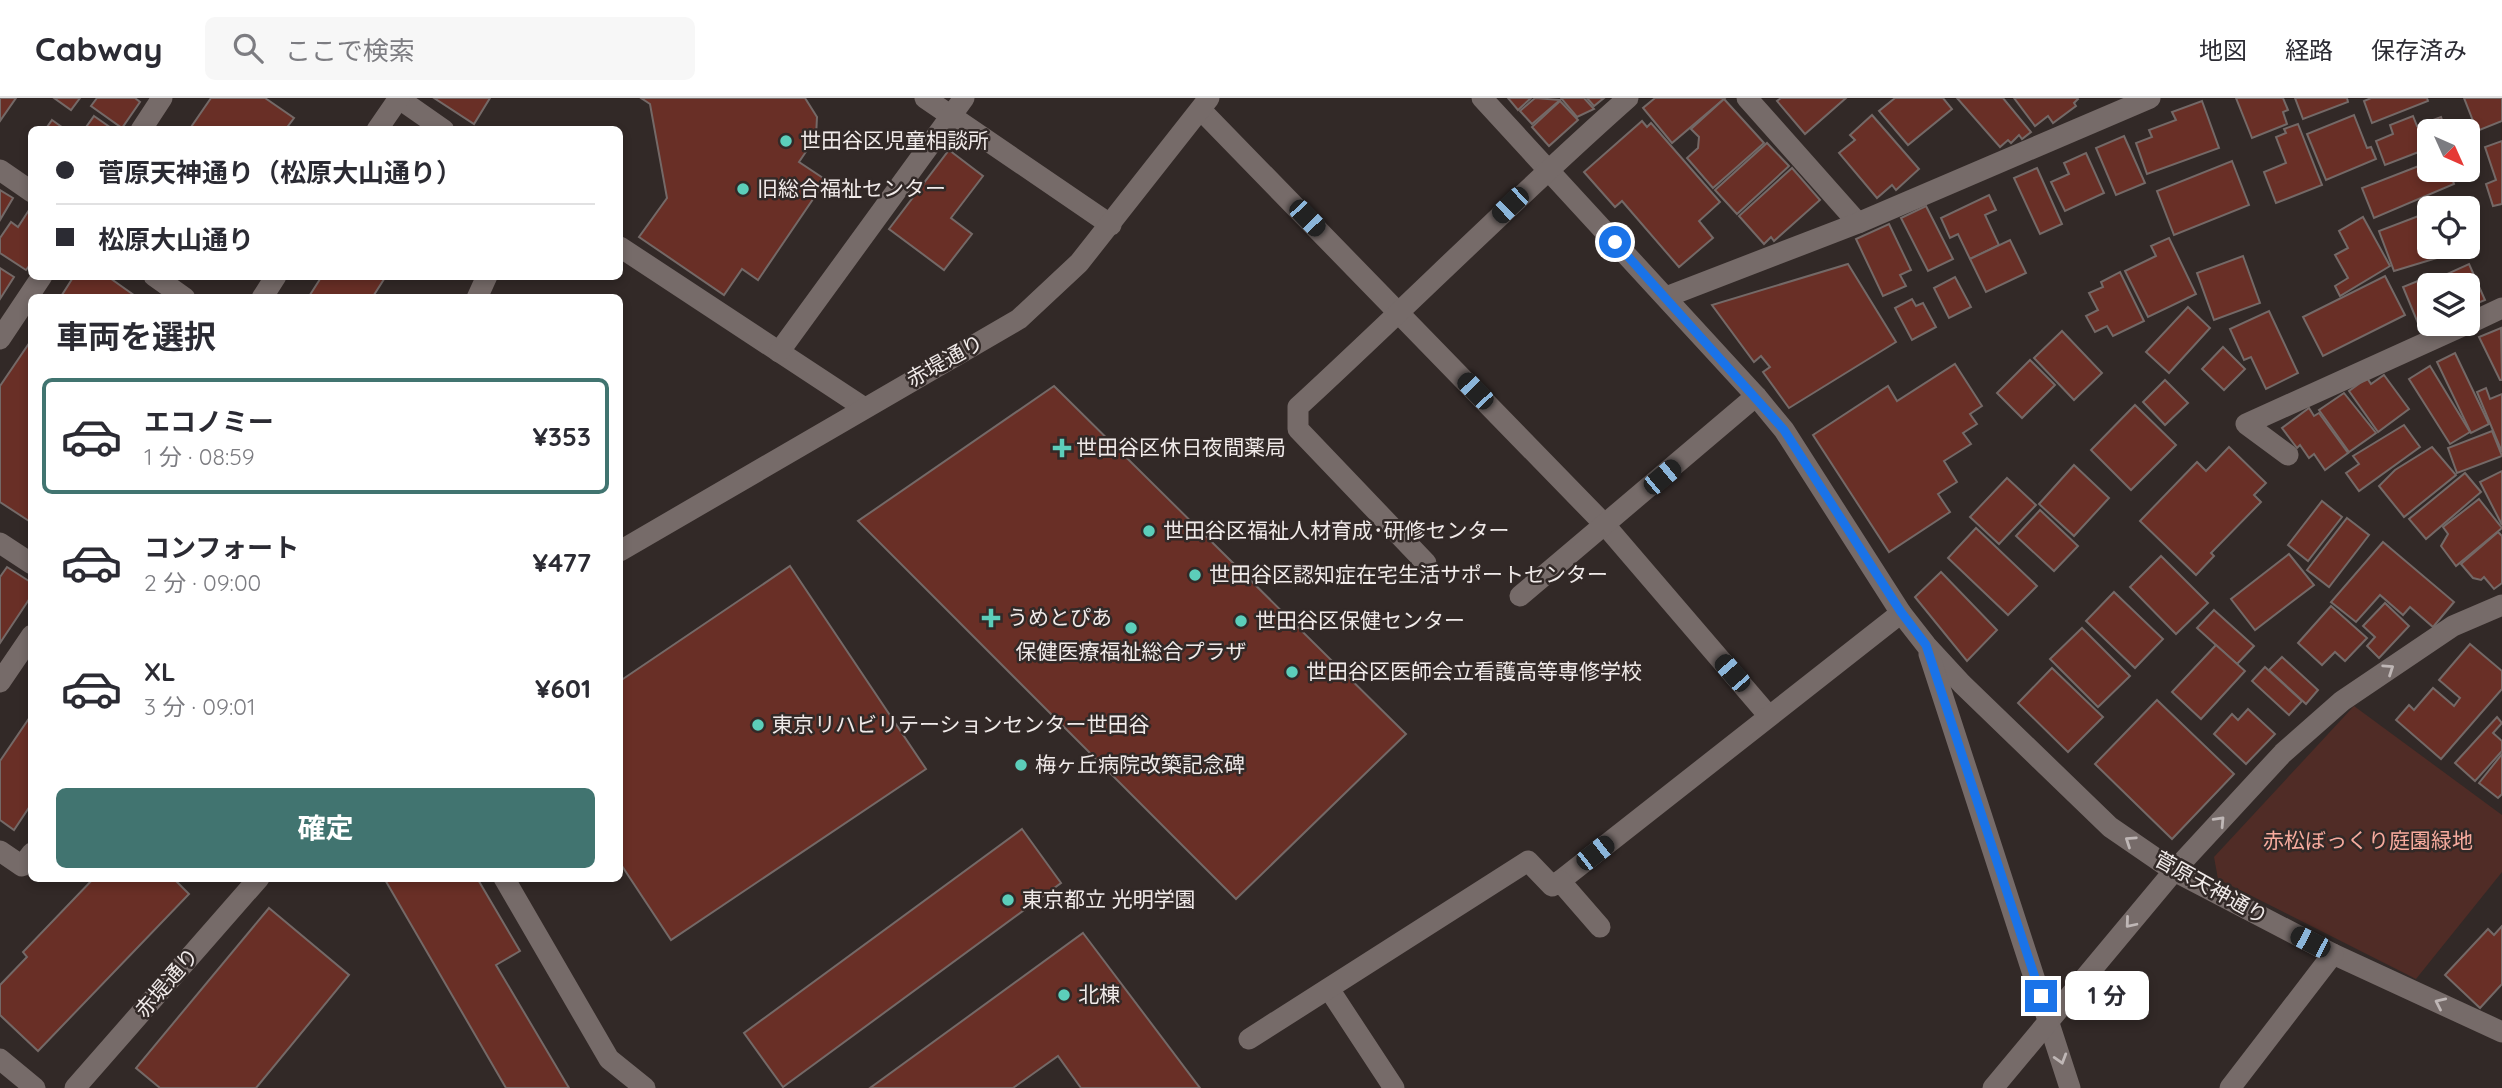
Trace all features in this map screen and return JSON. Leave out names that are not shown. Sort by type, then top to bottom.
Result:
[{"type":"street","points":[[144,126],[162,98]]},
{"type":"street","points":[[380,126],[398,98],[438,126]]},
{"type":"street","points":[[925,98],[1111,225]]},
{"type":"street","points":[[779,352],[964,98]]},
{"type":"street","points":[[1482,98],[1666,297],[1784,430],[1901,612],[1926,645],[2070,1088]]},
{"type":"street","points":[[1426,563],[1298,429],[1298,407],[1400,314],[1547,169],[1628,98]]},
{"type":"street","points":[[1746,98],[1858,223]]},
{"type":"street","points":[[1666,297],[1858,223],[2109,105],[2150,98]]},
{"type":"street","points":[[1205,104],[1400,314],[1605,525],[1768,715]]},
{"type":"street","name":"赤堤通り","points":[[623,549],[863,407],[1019,319],[1079,263],[1205,104]]},
{"type":"street","points":[[0,170],[28,189]]},
{"type":"street","points":[[623,249],[863,407]]},
{"type":"street","points":[[160,280],[179,294]]},
{"type":"street","points":[[0,339],[28,297]]},
{"type":"street","points":[[2480,318],[2502,308]]},
{"type":"street","points":[[2288,456],[2246,424],[2440,336]]},
{"type":"street","points":[[1520,596],[1756,396]]},
{"type":"street","points":[[0,543],[28,561]]},
{"type":"street","points":[[1993,1088],[2174,871],[2283,752],[2342,701],[2453,626],[2502,605]]},
{"type":"street","points":[[1249,1039],[1528,861],[1552,887],[1901,612]]},
{"type":"street","points":[[0,682],[28,641]]},
{"type":"street","name":"菅原天神通り","points":[[1926,645],[1962,684],[2110,827],[2174,871],[2333,954],[2502,1031]]},
{"type":"street","points":[[0,851],[22,866],[28,858]]},
{"type":"street","points":[[1559,881],[1600,927]]},
{"type":"street","name":"赤堤通り","points":[[75,1088],[255,882]]},
{"type":"street","points":[[506,882],[609,1059],[645,1088]]},
{"type":"street","points":[[2230,1088],[2333,954]]},
{"type":"street","points":[[1329,989],[1394,1088]]},
{"type":"street","points":[[0,1059],[34,1088]]},
{"type":"green space","name":"赤松ぼっくり庭園緑地","points":[[2354,706],[2502,815],[2502,872],[2416,979],[2218,879],[2214,857]]},
{"type":"building","points":[[0,98],[16,98],[0,121]]},
{"type":"building","points":[[54,98],[80,98],[71,110]]},
{"type":"building","points":[[97,98],[135,98],[140,102],[123,126],[119,126],[91,106]]},
{"type":"building","points":[[211,98],[265,98],[294,118],[288,126],[192,126]]},
{"type":"building","points":[[434,98],[490,98],[474,124]]},
{"type":"building","name":"旧総合福祉センター","points":[[641,98],[805,98],[817,117],[816,137],[799,162],[826,180],[758,280],[742,269],[724,295],[639,237],[667,198],[650,104]]},
{"type":"building","points":[[1508,98],[1531,98],[1518,110]]},
{"type":"building","points":[[1535,98],[1560,100],[1532,124],[1520,111]]},
{"type":"building","points":[[1561,98],[1584,98],[1594,109],[1577,117]]},
{"type":"building","points":[[1587,98],[1604,98],[1594,106]]},
{"type":"building","points":[[1655,98],[1725,98],[1672,143],[1643,108]]},
{"type":"building","points":[[1781,98],[1846,98],[1805,134],[1777,101]]},
{"type":"building","points":[[1895,98],[1943,98],[1952,109],[1908,145],[1879,111]]},
{"type":"building","points":[[1957,98],[2003,98],[2031,132],[2022,139],[2019,135],[2011,143],[2008,140],[2000,147]]},
{"type":"building","points":[[2014,98],[2078,99],[2074,103],[2076,106],[2053,123],[2048,116],[2035,126]]},
{"type":"building","points":[[2236,98],[2283,98],[2288,110],[2283,112],[2287,124],[2252,138]]},
{"type":"building","points":[[2295,98],[2347,98],[2348,102],[2303,119]]},
{"type":"building","points":[[2371,98],[2427,98],[2428,101],[2372,123],[2364,101]]},
{"type":"building","points":[[2464,98],[2502,98],[2502,121],[2480,130],[2480,119],[2472,119]]},
{"type":"building","points":[[1724,99],[1764,143],[1713,188],[1687,158],[1698,148],[1699,137],[1691,129]]},
{"type":"building","points":[[1560,101],[1578,120],[1549,146],[1532,127]]},
{"type":"building","points":[[2202,101],[2219,148],[2147,174],[2136,143],[2152,137],[2149,130],[2176,120],[2172,112]]},
{"type":"building","points":[[1872,115],[1919,169],[1896,190],[1892,185],[1877,198],[1839,153],[1855,140],[1850,135]]},
{"type":"building","points":[[2354,115],[2367,148],[2371,147],[2376,159],[2326,180],[2307,134]]},
{"type":"building","points":[[94,116],[108,126],[87,126]]},
{"type":"building","points":[[2413,116],[2417,126],[2417,153],[2385,165],[2376,141],[2393,134],[2390,125]]},
{"type":"building","points":[[52,120],[60,126],[48,126]]},
{"type":"building","points":[[1642,121],[1647,127],[1651,123],[1720,202],[1699,221],[1713,238],[1679,267],[1622,201],[1615,207],[1584,172]]},
{"type":"building","points":[[2298,124],[2322,185],[2276,203],[2264,172],[2286,163],[2276,137],[2286,133],[2284,129]]},
{"type":"building","points":[[2124,136],[2145,183],[2116,195],[2096,148]]},
{"type":"building","points":[[2502,141],[2502,204],[2493,206],[2486,184],[2496,180],[2485,147]]},
{"type":"building","points":[[1767,143],[1789,166],[1737,214],[1715,190]]},
{"type":"building","points":[[949,150],[983,176],[951,218],[972,234],[944,270],[889,229]]},
{"type":"building","points":[[2086,153],[2104,193],[2065,211],[2051,182],[2069,174],[2064,163]]},
{"type":"building","points":[[2232,161],[2249,205],[2174,235],[2157,191]]},
{"type":"building","points":[[2417,167],[2417,182],[2454,184],[2426,196],[2417,196],[2417,200],[2374,218],[2362,188]]},
{"type":"building","points":[[1792,168],[1820,200],[1774,241],[1771,237],[1764,244],[1739,216]]},
{"type":"building","points":[[2037,168],[2062,224],[2040,234],[2014,178]]},
{"type":"building","points":[[0,190],[13,198],[0,220]]},
{"type":"building","points":[[1989,195],[1996,210],[1985,215],[1999,245],[1970,259],[1958,234],[1950,238],[1941,218]]},
{"type":"building","points":[[1926,206],[1953,259],[1928,271],[1901,218]]},
{"type":"building","points":[[28,212],[26,270],[0,253],[0,238],[11,222],[18,227]]},
{"type":"building","points":[[2363,217],[2390,266],[2340,296],[2335,286],[2348,278],[2335,255],[2348,248],[2339,231]]},
{"type":"building","points":[[2417,217],[2417,259],[2434,259],[2394,271],[2379,231]]},
{"type":"building","points":[[1889,224],[1911,270],[1900,275],[1906,286],[1883,296],[1856,239]]},
{"type":"building","points":[[2169,238],[2196,294],[2148,317],[2125,271],[2156,256],[2151,246]]},
{"type":"building","points":[[2010,240],[2026,273],[1986,292],[1970,259]]},
{"type":"building","points":[[2243,256],[2260,303],[2214,320],[2197,273]]},
{"type":"building","points":[[1848,264],[1896,342],[1789,408],[1763,372],[1770,367],[1761,356],[1754,362],[1712,305]]},
{"type":"building","points":[[2469,264],[2473,273],[2449,273]]},
{"type":"building","points":[[0,268],[14,277],[0,299]]},
{"type":"building","points":[[2120,272],[2144,321],[2113,336],[2107,326],[2095,332],[2086,316],[2098,310],[2089,293],[2103,287],[2101,282]]},
{"type":"building","points":[[2385,276],[2405,315],[2323,356],[2303,317]]},
{"type":"building","points":[[1955,277],[1971,307],[1949,318],[1934,288]]},
{"type":"building","points":[[71,280],[113,280],[132,294],[63,294]]},
{"type":"building","points":[[319,280],[383,280],[375,294],[311,294]]},
{"type":"building","points":[[2417,281],[2417,321],[2403,287]]},
{"type":"building","points":[[2480,289],[2485,300],[2480,302]]},
{"type":"building","points":[[1912,299],[1916,306],[1923,303],[1936,327],[1912,340],[1895,308]]},
{"type":"building","points":[[2188,307],[2210,328],[2169,373],[2146,352]]},
{"type":"building","points":[[2269,311],[2298,373],[2266,389],[2251,357],[2244,360],[2230,329]]},
{"type":"building","points":[[2501,328],[2502,380],[2500,380],[2479,337]]},
{"type":"building","points":[[2062,331],[2102,373],[2074,400],[2034,358]]},
{"type":"building","points":[[28,345],[28,520],[0,502],[0,386]]},
{"type":"building","points":[[2223,347],[2245,369],[2224,390],[2202,369]]},
{"type":"building","points":[[2455,353],[2489,424],[2471,433],[2437,362]]},
{"type":"building","points":[[2030,360],[2055,385],[2022,418],[1997,393]]},
{"type":"building","points":[[1955,364],[1982,406],[1970,414],[1977,424],[1963,433],[1971,444],[1944,461],[1957,482],[1938,494],[1950,512],[1889,552],[1813,435],[1888,386],[1897,401]]},
{"type":"building","points":[[2430,366],[2470,432],[2450,444],[2409,379]]},
{"type":"building","points":[[2384,375],[2409,409],[2378,432],[2349,391],[2367,378],[2371,384]]},
{"type":"building","points":[[2165,380],[2188,403],[2165,425],[2143,402]]},
{"type":"building","name":"保健医療福祉総合プラザ","points":[[1054,386],[1406,734],[1236,899],[858,521]]},
{"type":"building","points":[[2486,388],[2490,399],[2502,394],[2502,452],[2477,392]]},
{"type":"building","points":[[2344,393],[2376,433],[2349,452],[2319,410]]},
{"type":"building","points":[[2135,405],[2176,445],[2131,490],[2091,450]]},
{"type":"building","points":[[2309,408],[2314,416],[2319,413],[2348,453],[2325,470],[2314,454],[2309,458],[2300,445],[2297,448],[2282,428]]},
{"type":"building","points":[[2404,425],[2420,447],[2359,491],[2346,473],[2359,464],[2353,456]]},
{"type":"building","points":[[2492,431],[2502,456],[2457,473],[2448,448]]},
{"type":"building","points":[[2229,447],[2266,483],[2254,495],[2261,502],[2211,553],[2214,556],[2196,575],[2140,521],[2197,462],[2206,471]]},
{"type":"building","points":[[2432,447],[2456,475],[2404,517],[2379,486],[2395,470]]},
{"type":"building","points":[[2074,465],[2109,498],[2074,536],[2039,504]]},
{"type":"building","points":[[2502,471],[2502,525],[2480,482]]},
{"type":"building","points":[[2465,473],[2481,492],[2426,539],[2409,519]]},
{"type":"building","points":[[2007,478],[2036,505],[1999,544],[1970,517]]},
{"type":"building","points":[[2479,499],[2502,528],[2456,566],[2441,546],[2448,534],[2443,527]]},
{"type":"building","points":[[2322,501],[2342,517],[2308,561],[2288,545]]},
{"type":"building","points":[[2040,510],[2078,546],[2054,571],[2016,536]]},
{"type":"building","points":[[2347,518],[2369,535],[2329,587],[2307,570]]},
{"type":"building","points":[[1976,528],[2037,586],[2008,615],[1948,558]]},
{"type":"building","points":[[2498,532],[2502,536],[2502,583],[2494,589],[2484,577],[2481,580],[2473,578],[2461,564]]},
{"type":"building","points":[[2383,542],[2454,602],[2433,627],[2410,607],[2403,615],[2380,595],[2356,622],[2331,602]]},
{"type":"building","points":[[2289,554],[2314,585],[2255,630],[2231,599]]},
{"type":"building","points":[[2161,556],[2208,603],[2176,634],[2130,587]]},
{"type":"building","name":"東京リハビリテーションセンター世田谷","points":[[790,566],[926,769],[671,940],[623,868],[623,679]]},
{"type":"building","points":[[7,567],[28,580],[28,601],[0,643],[0,577]]},
{"type":"building","points":[[1941,572],[1997,630],[1967,661],[1915,597]]},
{"type":"building","points":[[2114,592],[2163,639],[2135,668],[2086,621]]},
{"type":"building","points":[[2385,603],[2409,626],[2379,658],[2367,646],[2375,637],[2363,626]]},
{"type":"building","points":[[2331,606],[2367,638],[2345,661],[2335,652],[2322,665],[2298,643]]},
{"type":"building","points":[[2214,610],[2254,646],[2237,664],[2197,628]]},
{"type":"building","points":[[2082,628],[2130,676],[2098,707],[2050,659]]},
{"type":"building","points":[[2470,644],[2502,671],[2502,689],[2441,759],[2396,720],[2409,705],[2414,710],[2433,688],[2454,706],[2460,698],[2439,680]]},
{"type":"building","points":[[2216,645],[2245,671],[2201,719],[2172,692]]},
{"type":"building","points":[[2282,657],[2318,690],[2306,704],[2269,670]]},
{"type":"building","points":[[2265,667],[2302,701],[2289,715],[2252,681]]},
{"type":"building","points":[[2052,668],[2103,717],[2068,752],[2018,703]]},
{"type":"building","points":[[2157,700],[2234,774],[2172,839],[2095,764]]},
{"type":"building","points":[[2248,709],[2275,734],[2246,764],[2214,734],[2232,714],[2238,720]]},
{"type":"building","points":[[2497,717],[2502,723],[2493,733],[2502,741],[2502,751],[2475,781],[2455,763]]},
{"type":"building","points":[[28,720],[28,809],[14,830],[0,820],[0,761]]},
{"type":"building","points":[[2502,754],[2502,794],[2498,798],[2479,783]]},
{"type":"building","points":[[1022,829],[1061,883],[783,1087],[744,1033]]},
{"type":"building","points":[[90,882],[177,882],[189,894],[38,1051],[0,1015],[0,985],[27,957],[23,952]]},
{"type":"building","points":[[386,882],[479,882],[520,951],[496,965],[569,1088],[506,1088]]},
{"type":"building","points":[[269,908],[349,975],[256,1088],[160,1088],[136,1068]]},
{"type":"building","points":[[2502,926],[2502,984],[2480,1008],[2445,975],[2488,929],[2494,935]]},
{"type":"building","name":"北棟","points":[[1083,933],[1200,1088],[1081,1088],[1058,1056],[1013,1088],[870,1088]]},
{"type":"place","name":"世田谷区児童相談所","points":[[786,141]]},
{"type":"place","name":"旧総合福祉センター","points":[[743,189]]},
{"type":"place","name":"世田谷区休日夜間薬局","points":[[1062,448]]},
{"type":"place","name":"世田谷区福祉人材育成･研修センター","points":[[1149,531]]},
{"type":"place","name":"世田谷区認知症在宅生活サポートセンター","points":[[1195,575]]},
{"type":"place","name":"うめとぴあ","points":[[991,618]]},
{"type":"place","name":"世田谷区保健センター","points":[[1241,621]]},
{"type":"place","name":"保健医療福祉総合プラザ","points":[[1131,628]]},
{"type":"place","name":"世田谷区医師会立看護高等専修学校","points":[[1292,672]]},
{"type":"place","name":"東京リハビリテーションセンター世田谷","points":[[758,725]]},
{"type":"place","name":"梅ヶ丘病院改築記念碑","points":[[1021,765]]},
{"type":"place","name":"東京都立 光明学園","points":[[1008,900]]},
{"type":"place","name":"北棟","points":[[1064,995]]},
{"type":"route","points":[[1615,242],[1784,430],[1901,612],[1926,645],[2041,996]]}]
